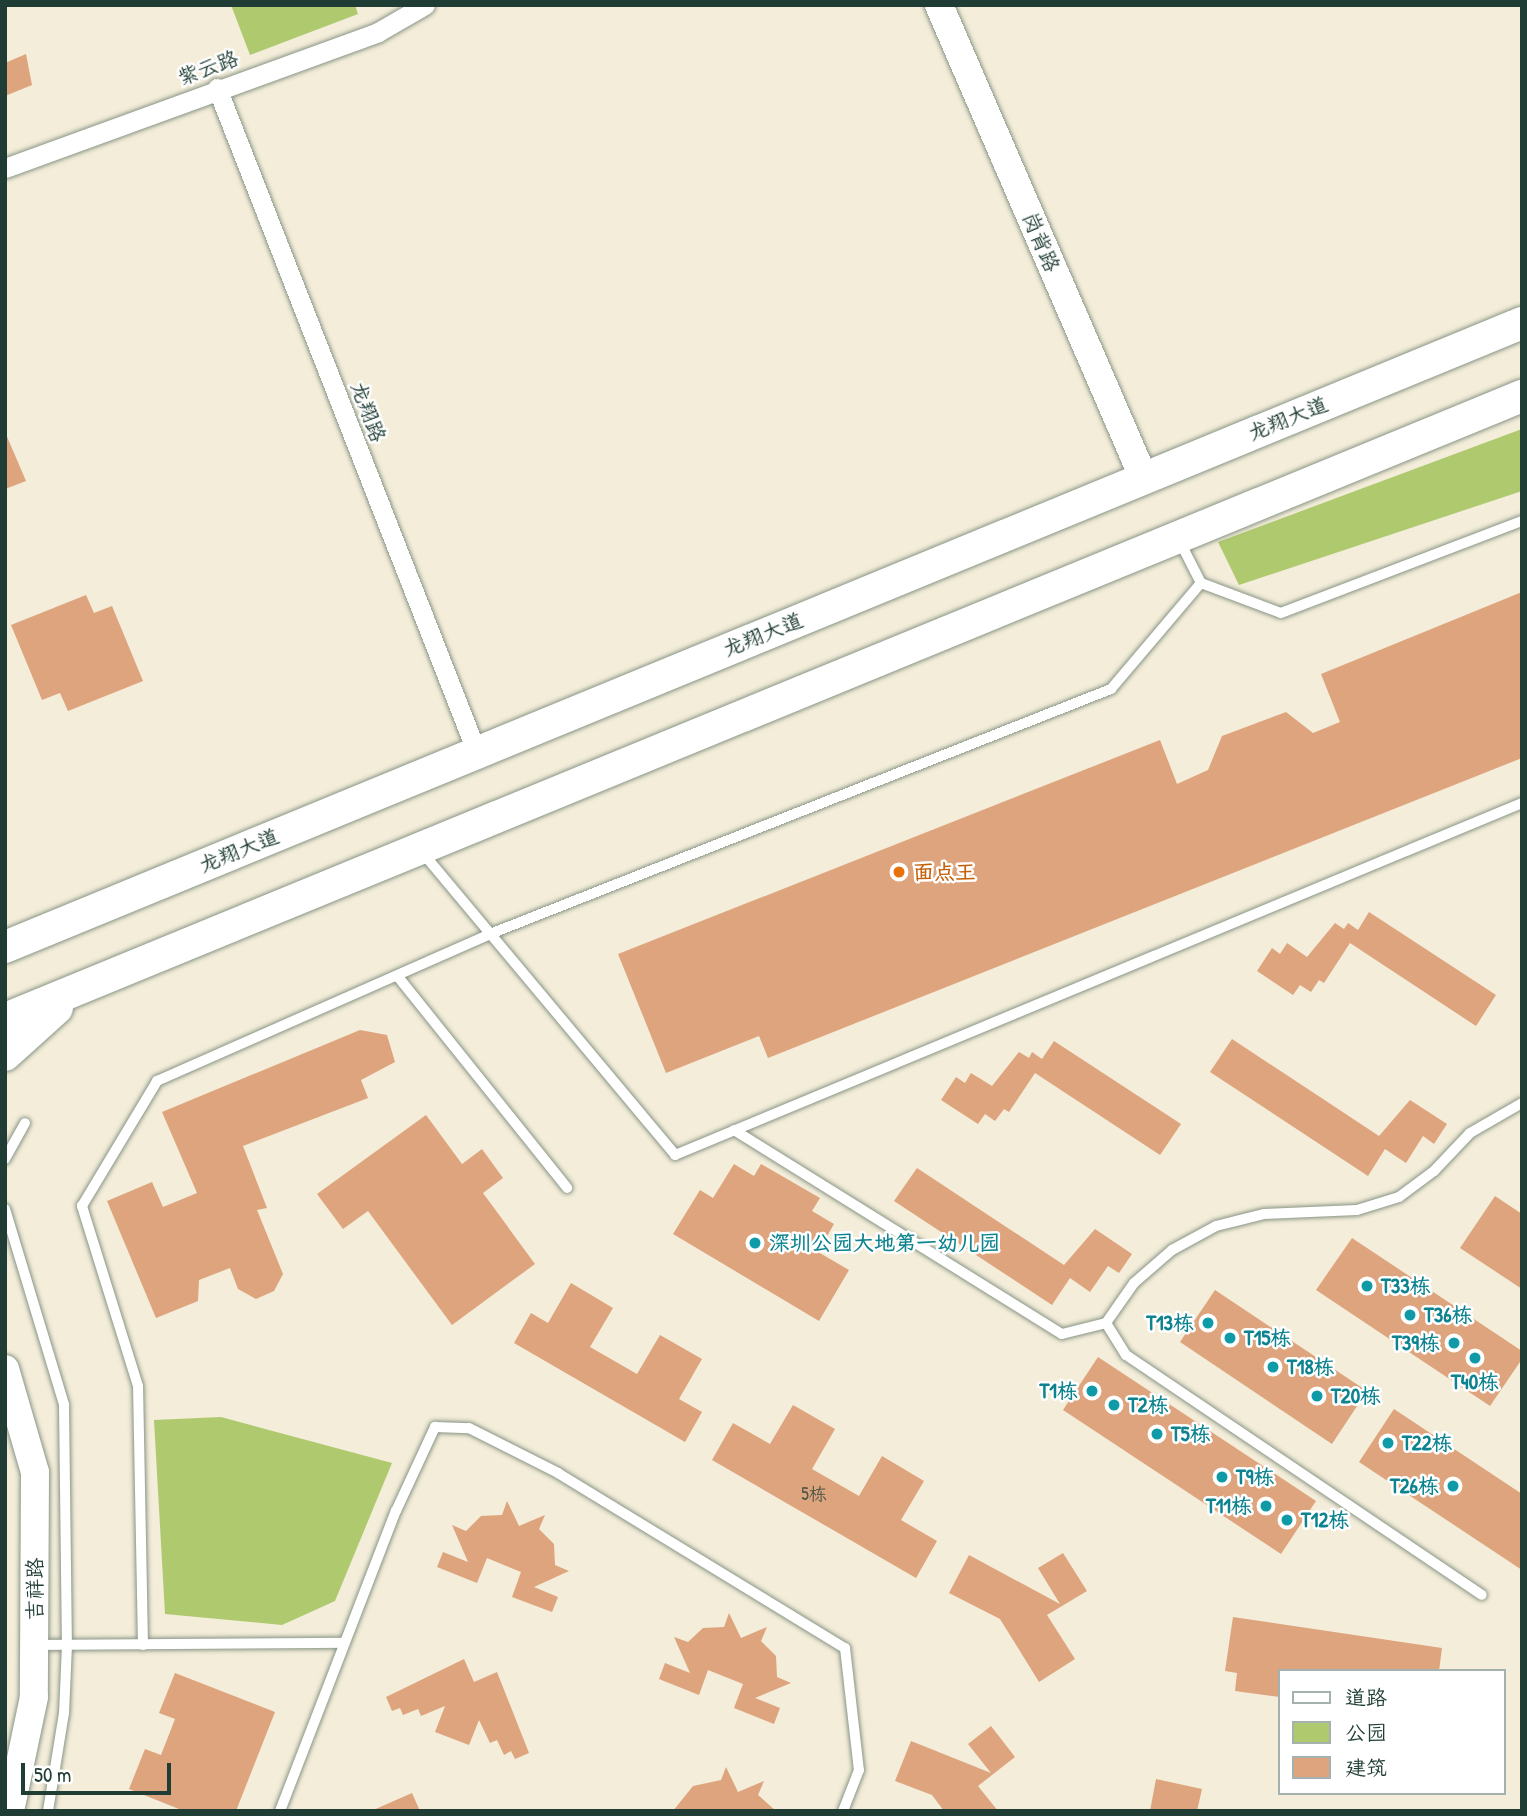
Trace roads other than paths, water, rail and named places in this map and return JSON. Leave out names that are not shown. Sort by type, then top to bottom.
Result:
[{"type":"main road","name":"龙翔大道","points":[[5,947],[1522,323]]},
{"type":"main road","points":[[5,1019],[1522,396]]},
{"type":"main road","points":[[5,941],[62,923]]},
{"type":"main road","points":[[5,1055],[35,1024],[86,986]]},
{"type":"street","name":"紫云路","points":[[5,167],[217,88],[378,32],[425,5]]},
{"type":"street","name":"岗背路","points":[[939,5],[1144,479]]},
{"type":"street","name":"龙翔路","points":[[217,88],[477,753]]},
{"type":"street","name":"吉祥路","points":[[5,1369],[35,1472],[34,1697],[9,1811]]},
{"type":"lane","points":[[1178,538],[1201,583],[1281,613],[1522,521]]},
{"type":"lane","points":[[143,1644],[138,1386],[82,1206],[157,1081],[399,978],[490,934],[1111,689],[1201,583]]},
{"type":"lane","points":[[419,849],[674,1154],[1522,803]]},
{"type":"lane","points":[[399,978],[567,1188]]},
{"type":"lane","points":[[734,1130],[1062,1334],[1106,1324],[1134,1283],[1172,1250],[1216,1226],[1264,1214],[1357,1210],[1399,1197],[1434,1171],[1470,1133],[1522,1102]]},
{"type":"lane","points":[[5,1158],[25,1123]]},
{"type":"lane","points":[[5,1209],[64,1405],[67,1645],[64,1713],[48,1811]]},
{"type":"lane","points":[[1106,1324],[1126,1355],[1482,1595]]},
{"type":"lane","points":[[280,1811],[344,1643],[435,1427],[468,1427],[558,1473],[845,1648],[859,1770],[843,1811]]},
{"type":"lane","points":[[34,1645],[344,1643]]},
{"type":"place","name":"面点王","points":[[899,872]]},
{"type":"place","name":"深圳公园大地第一幼儿园","points":[[755,1243]]},
{"type":"place","name":"T33栋","points":[[1367,1286]]},
{"type":"place","name":"T36栋","points":[[1410,1315]]},
{"type":"place","name":"T13栋","points":[[1208,1323]]},
{"type":"place","name":"T15栋","points":[[1230,1338]]},
{"type":"place","name":"T39栋","points":[[1454,1343]]},
{"type":"place","name":"T40栋","points":[[1475,1358]]},
{"type":"place","name":"T18栋","points":[[1273,1367]]},
{"type":"place","name":"T1栋","points":[[1092,1391]]},
{"type":"place","name":"T20栋","points":[[1317,1396]]},
{"type":"place","name":"T2栋","points":[[1114,1405]]},
{"type":"place","name":"T5栋","points":[[1157,1434]]},
{"type":"place","name":"T22栋","points":[[1388,1443]]},
{"type":"place","name":"T9栋","points":[[1222,1477]]},
{"type":"place","name":"T26栋","points":[[1453,1486]]},
{"type":"place","name":"T11栋","points":[[1266,1506]]},
{"type":"place","name":"T12栋","points":[[1287,1520]]}]
